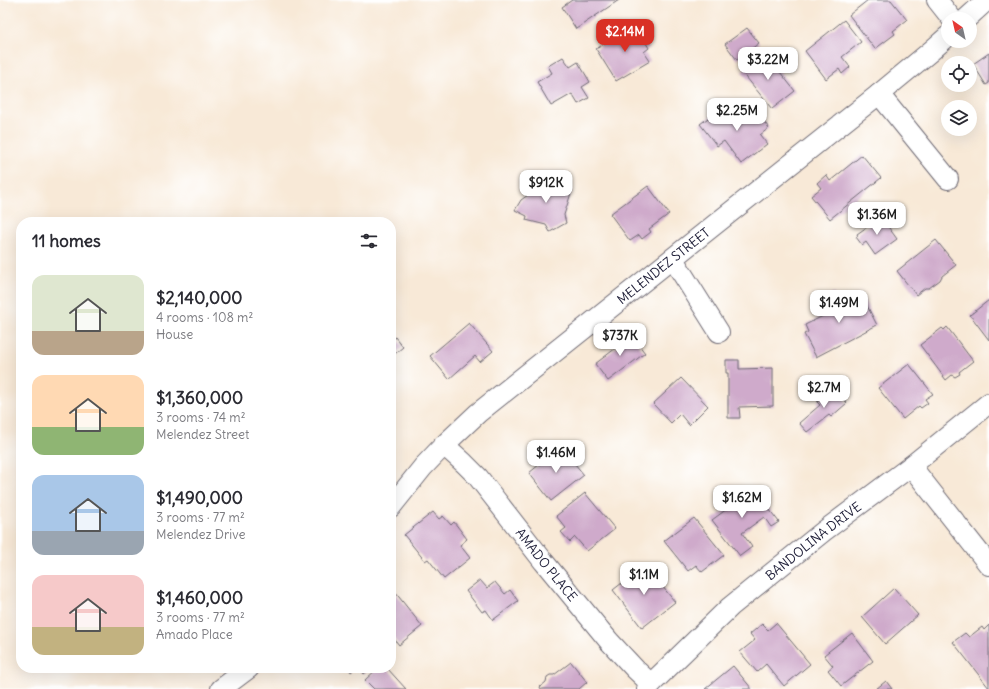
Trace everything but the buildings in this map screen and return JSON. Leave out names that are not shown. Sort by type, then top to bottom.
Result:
[{"type":"street","points":[[937,0],[946,12]]},
{"type":"street","points":[[974,12],[987,0]]},
{"type":"street","name":"MELENDEZ STREET","points":[[396,501],[423,467],[478,413],[673,259],[879,94],[941,42]]},
{"type":"street","points":[[879,94],[948,179]]},
{"type":"street","points":[[673,259],[719,332]]},
{"type":"street","name":"BANDOLINA DRIVE","points":[[649,686],[730,607],[824,531],[911,466],[989,404]]},
{"type":"street","name":"AMADO PLACE","points":[[444,445],[478,478],[544,562],[609,641],[636,669],[649,686]]},
{"type":"street","points":[[911,466],[989,565]]},
{"type":"street","points":[[221,689],[243,673]]}]
